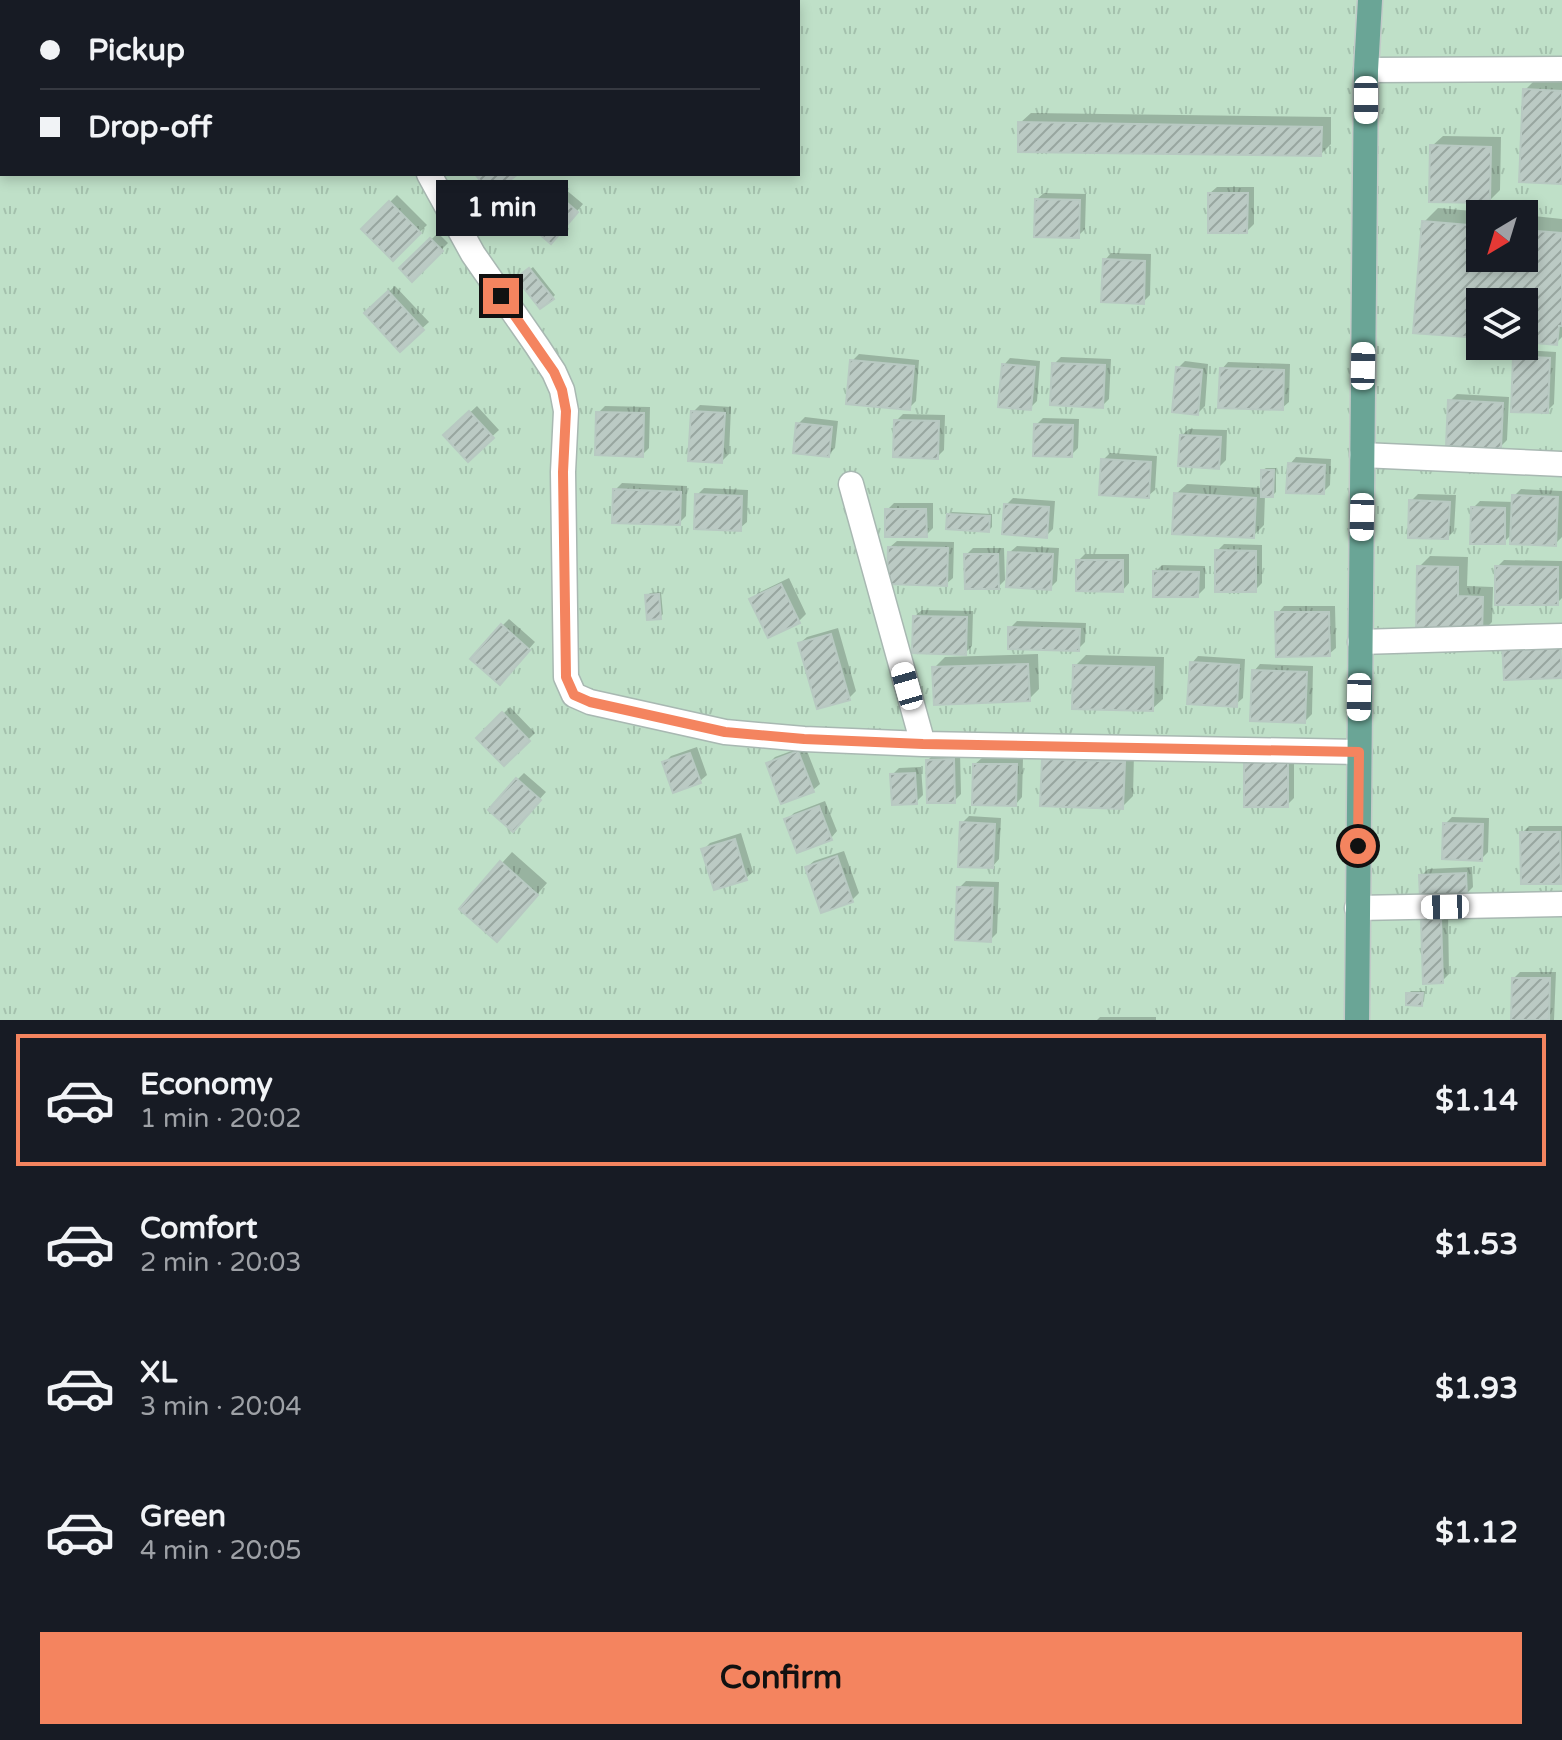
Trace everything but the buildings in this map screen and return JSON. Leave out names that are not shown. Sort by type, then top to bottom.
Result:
[{"type":"main road","points":[[1357,1020],[1366,70],[1370,0]]},
{"type":"street","points":[[1366,70],[1562,69]]},
{"type":"street","points":[[430,176],[473,254],[537,346],[562,390],[566,411],[563,472],[566,677],[574,695],[590,702],[725,732],[804,739],[1359,752]]},
{"type":"street","points":[[1362,455],[1562,464]]},
{"type":"street","points":[[851,484],[923,744]]},
{"type":"street","points":[[1360,642],[1562,636]]},
{"type":"street","points":[[1357,908],[1562,904]]},
{"type":"green space","points":[[800,0],[1562,0],[1562,1020],[0,1020],[0,176],[800,176]]},
{"type":"route","points":[[501,296],[554,372],[566,411],[563,472],[566,677],[574,695],[590,702],[725,732],[804,739],[1359,752],[1358,846]]}]
